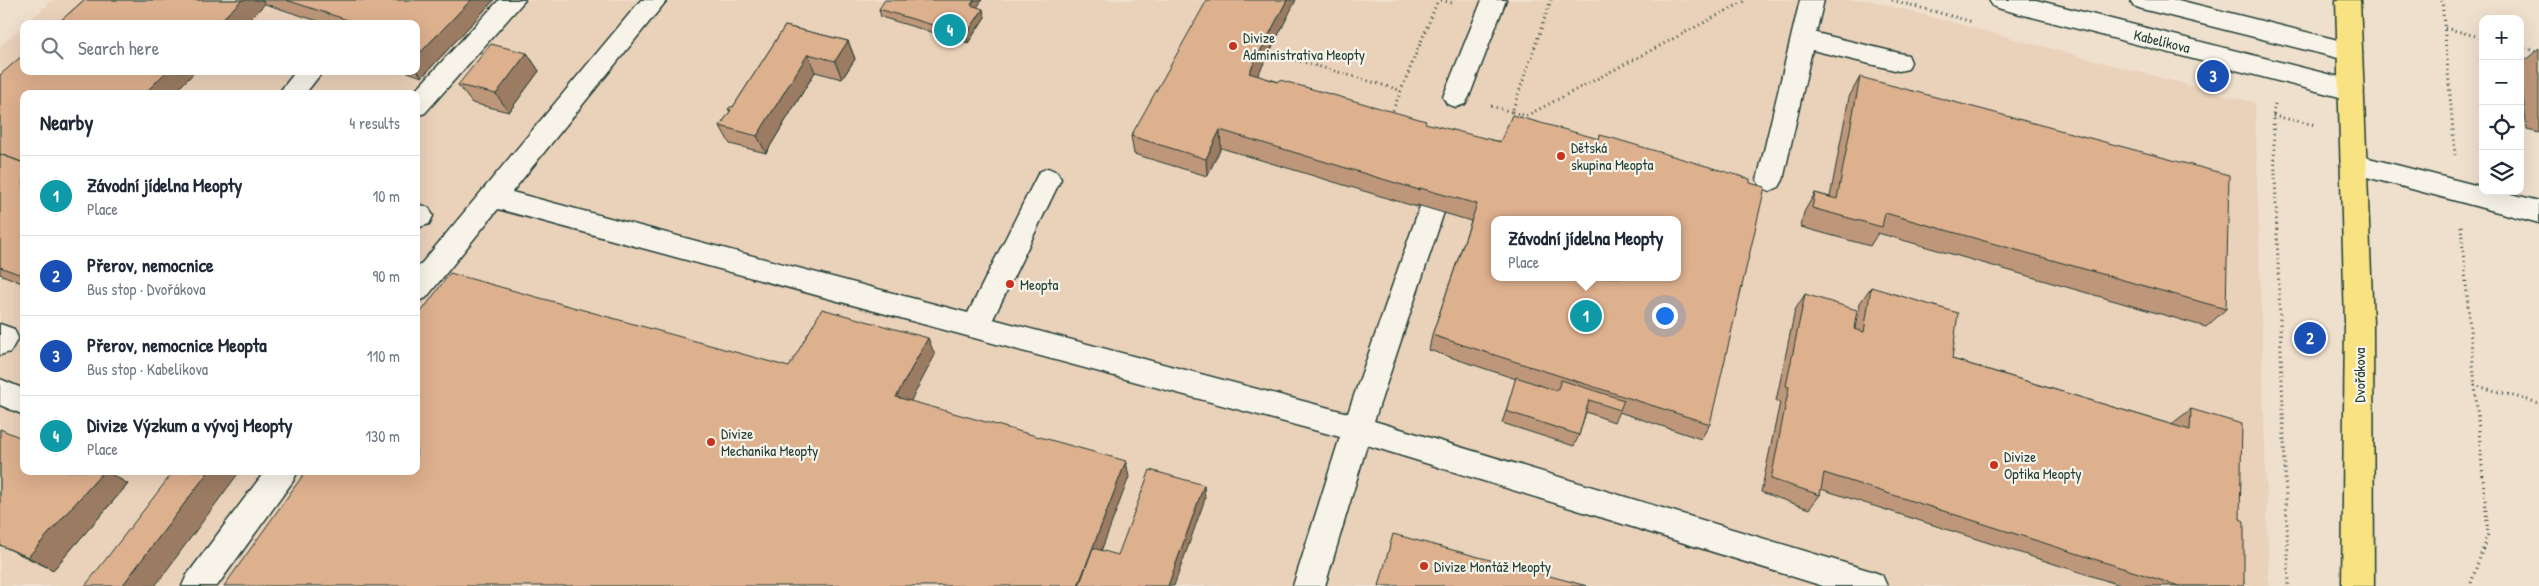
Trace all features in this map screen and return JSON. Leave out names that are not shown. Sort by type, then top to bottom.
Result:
[{"type":"main road","name":"Dvořákova","points":[[2348,0],[2359,324],[2358,586]]},
{"type":"street","points":[[420,102],[513,0]]},
{"type":"street","points":[[420,285],[655,0]]},
{"type":"street","points":[[1456,97],[1494,0]]},
{"type":"street","points":[[1770,180],[1812,0]]},
{"type":"street","name":"Kabelíkova","points":[[2001,0],[2351,90]]},
{"type":"street","points":[[2142,0],[2350,52]]},
{"type":"street","points":[[1803,39],[1899,62]]},
{"type":"street","points":[[294,90],[308,75]]},
{"type":"street","points":[[2353,164],[2539,212]]},
{"type":"street","points":[[975,327],[1048,178]]},
{"type":"street","points":[[492,197],[1357,429],[1871,586]]},
{"type":"street","points":[[1309,586],[1357,429],[1432,209]]},
{"type":"street","points":[[0,336],[4,338],[0,343]]},
{"type":"street","points":[[0,392],[20,400]]},
{"type":"street","points":[[198,586],[280,475]]},
{"type":"path","points":[[1387,124],[1438,0]]},
{"type":"path","points":[[1512,112],[1552,0]]},
{"type":"path","points":[[1488,106],[1526,116],[1747,0]]},
{"type":"path","points":[[2442,0],[2488,534],[2470,586]]},
{"type":"path","points":[[2445,28],[2479,37]]},
{"type":"path","points":[[2524,48],[2539,52]]},
{"type":"path","points":[[1286,57],[1400,90]]},
{"type":"path","points":[[2275,101],[2289,586]]},
{"type":"path","points":[[1523,125],[1526,116]]},
{"type":"path","points":[[2274,116],[2322,126]]},
{"type":"path","points":[[2474,385],[2539,403]]},
{"type":"shaded area","points":[[53,0],[1868,0],[2255,103],[2269,586],[0,586],[0,46],[20,29],[20,75],[420,75],[420,20],[30,20]]},
{"type":"building","points":[[84,0],[242,0],[221,20],[62,20]]},
{"type":"building","points":[[286,0],[471,0],[420,53],[420,20],[348,20]]},
{"type":"building","points":[[885,0],[974,0],[971,5],[983,9],[966,35],[879,9]]},
{"type":"building","points":[[1207,0],[1287,0],[1249,73],[1426,121],[1425,123],[1500,142],[1512,115],[1599,139],[1600,135],[1612,138],[1750,179],[1750,183],[1765,187],[1710,424],[1432,335],[1477,204],[1420,188],[1419,190],[1220,130],[1206,159],[1131,136]]},
{"type":"building","points":[[785,26],[848,41],[835,61],[808,54],[757,136],[720,126],[731,110],[728,109],[733,107]]},
{"type":"building","points":[[491,44],[527,53],[496,94],[458,85]]},
{"type":"building","points":[[20,58],[20,75],[163,75],[148,90],[20,90],[20,162],[0,154],[0,75]]},
{"type":"building","points":[[1860,77],[2229,175],[2226,309],[1885,213],[1882,227],[1812,208],[1815,193],[1837,199]]},
{"type":"building","points":[[0,154],[20,162],[20,274],[0,267]]},
{"type":"building","name":"Divize Mechanika Meopty","points":[[450,273],[789,367],[822,309],[928,338],[896,397],[1126,461],[1078,586],[224,586],[303,475],[420,475],[420,314]]},
{"type":"building","name":"Divize Optika Meopty","points":[[1871,287],[1958,313],[1952,359],[2190,430],[2191,409],[2242,424],[2240,519],[2244,521],[2244,586],[2179,586],[1824,473],[1820,495],[1771,479],[1789,387],[1786,386],[1805,294],[1857,310],[1854,329],[1864,332]]},
{"type":"building","points":[[1516,377],[1557,391],[1561,380],[1624,400],[1620,410],[1589,400],[1579,435],[1506,411]]},
{"type":"building","points":[[0,429],[20,437],[20,475],[100,475],[28,557],[0,545]]},
{"type":"building","points":[[1150,470],[1204,485],[1168,586],[1079,586],[1093,548],[1118,555]]},
{"type":"building","points":[[171,475],[206,475],[122,586],[85,586]]},
{"type":"building","points":[[1393,534],[1587,586],[1379,586]]},
{"type":"place","name":"Divize Výzkum a vývoj Meopty","points":[[950,30]]},
{"type":"place","name":"Divize Administrativa Meopty","points":[[1233,46]]},
{"type":"place","name":"Přerov, nemocnice Meopta","points":[[2213,76]]},
{"type":"place","name":"Dětská skupina Meopta","points":[[1561,156]]},
{"type":"place","name":"Meopta","points":[[1010,284]]},
{"type":"place","name":"Závodní jídelna Meopty","points":[[1586,316]]},
{"type":"place","name":"Přerov, nemocnice","points":[[2310,338]]},
{"type":"place","name":"Divize Mechanika Meopty","points":[[711,442]]},
{"type":"place","name":"Divize Optika Meopty","points":[[1994,465]]},
{"type":"place","name":"Divize Montáž Meopty","points":[[1424,566]]}]
